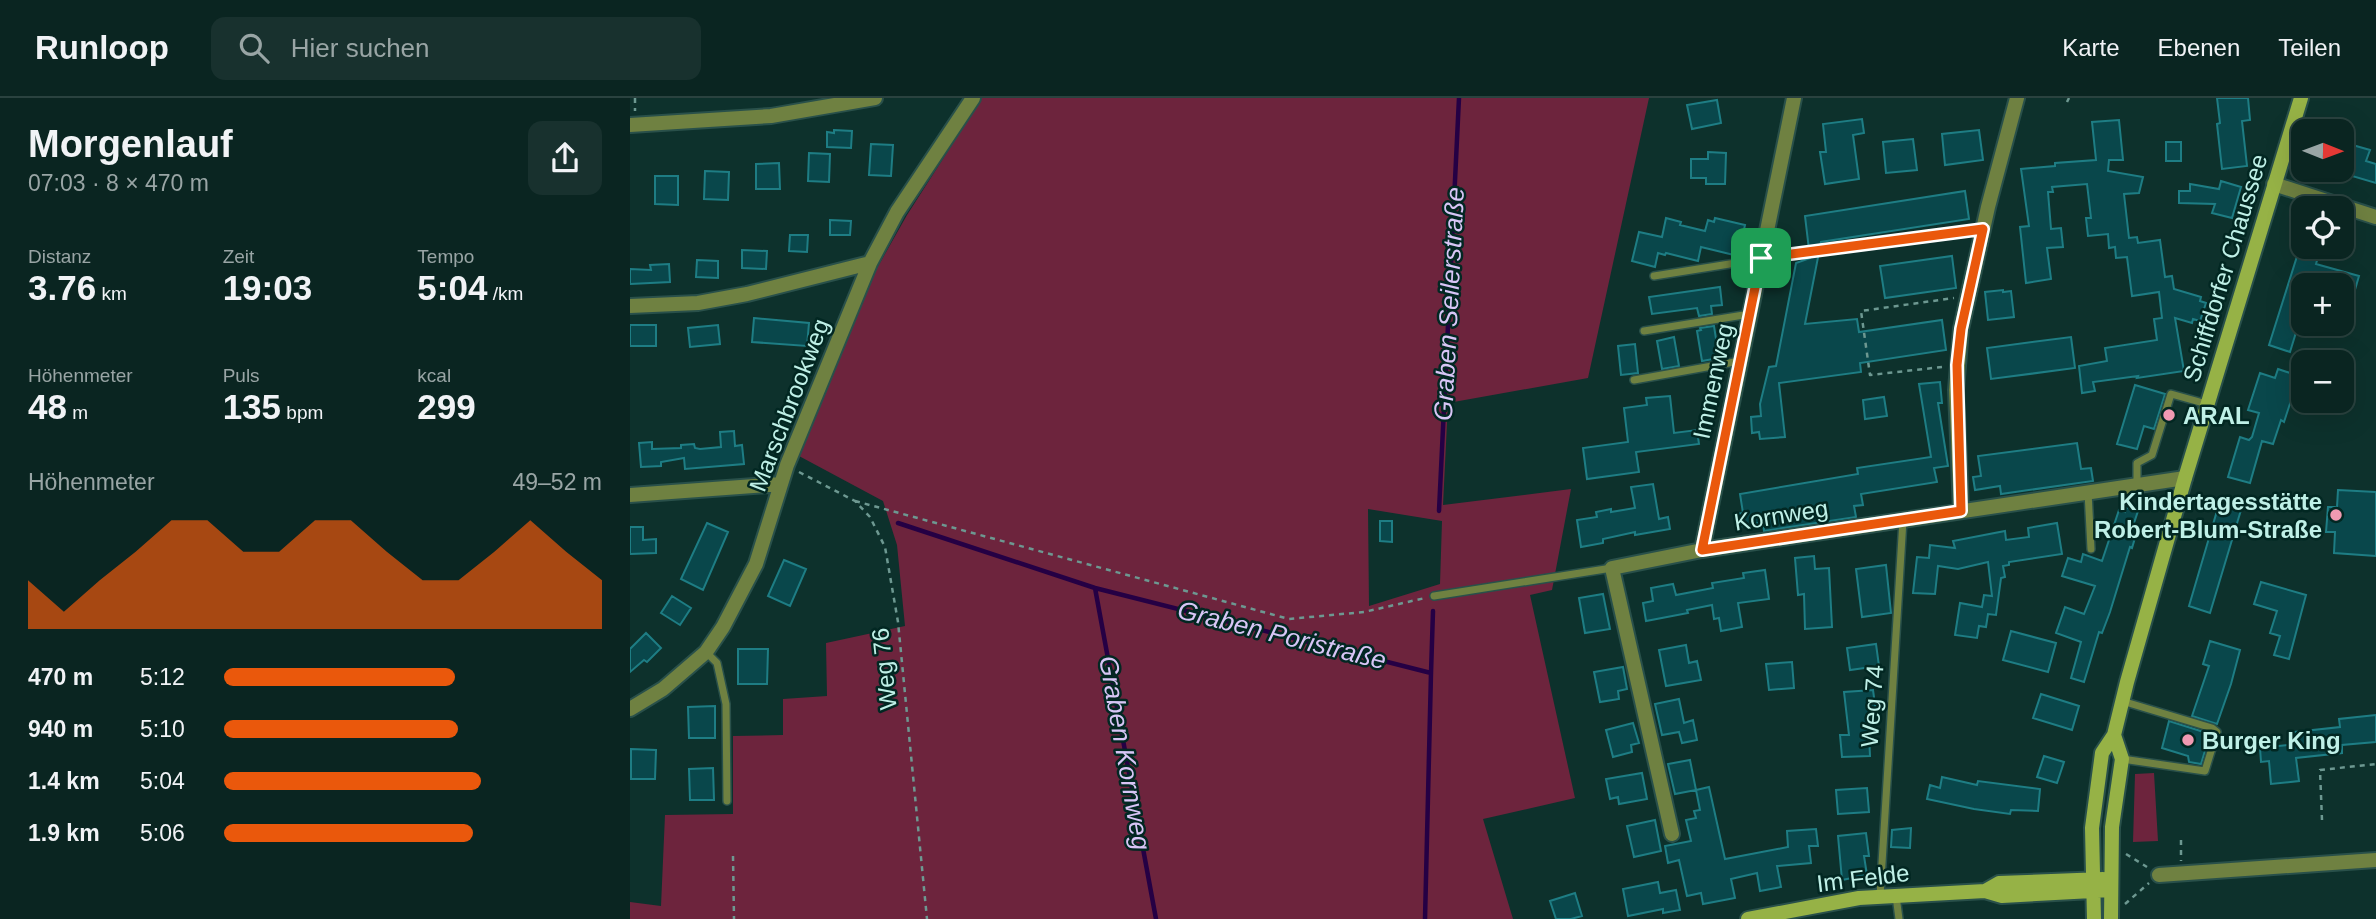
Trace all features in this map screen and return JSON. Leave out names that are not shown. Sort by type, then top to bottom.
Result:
[{"type":"main road","name":"Schiffdorfer Chaussee","points":[[2094,919],[2092,828],[2102,752],[2114,735],[2185,478],[2301,98]]},
{"type":"main road","points":[[2111,917],[2111,844],[2122,759],[2114,735]]},
{"type":"main road","name":"Im Felde","points":[[1748,919],[1880,896],[1985,891],[2002,896],[2111,884]]},
{"type":"street","points":[[630,125],[771,116],[875,98]]},
{"type":"street","name":"Marschbrookweg","points":[[630,709],[663,689],[706,652],[728,619],[755,564],[787,465],[870,263],[897,212],[973,98]]},
{"type":"street","name":"Immenweg","points":[[1702,550],[1794,98]]},
{"type":"street","points":[[1961,511],[1957,365],[1967,296],[2017,98]]},
{"type":"street","points":[[2274,184],[2376,217]]},
{"type":"street","points":[[630,306],[698,303],[747,294],[870,263]]},
{"type":"street","name":"Kornweg","points":[[1612,568],[1702,550],[2185,478]]},
{"type":"street","points":[[630,495],[781,484]]},
{"type":"street","points":[[1612,568],[1672,834]]},
{"type":"street","points":[[2159,875],[2376,860]]},
{"type":"lane","points":[[1654,276],[1761,258]]},
{"type":"lane","points":[[1644,331],[1750,314]]},
{"type":"lane","points":[[1634,380],[1741,361]]},
{"type":"lane","points":[[2137,485],[2137,463],[2152,456],[2171,394],[2208,404]]},
{"type":"lane","points":[[2088,492],[2091,549]]},
{"type":"lane","name":"Weg 74","points":[[1880,896],[1903,519]]},
{"type":"lane","points":[[1434,596],[1612,568]]},
{"type":"lane","points":[[706,652],[717,663],[726,704],[727,801]]},
{"type":"lane","points":[[2122,701],[2217,731],[2205,771],[2122,759]]},
{"type":"lane","points":[[1896,895],[1899,919]]},
{"type":"path","points":[[1761,258],[1983,229]]},
{"type":"path","points":[[1957,365],[1870,376],[1861,311],[1967,296]]},
{"type":"path","name":"Weg 76","points":[[787,465],[855,501],[870,517],[885,547],[898,622],[927,919]]},
{"type":"path","points":[[855,501],[1289,619],[1364,612],[1434,596]]},
{"type":"path","points":[[2322,820],[2320,770],[2376,764]]},
{"type":"path","points":[[2181,840],[2181,873]]},
{"type":"path","points":[[2111,844],[2159,875],[2111,917]]},
{"type":"path","points":[[733,856],[734,919]]},
{"type":"shaded area","points":[[982,98],[1649,98],[1588,378],[1448,403],[1443,505],[1571,489],[1552,590],[1530,595],[1575,798],[1483,819],[1513,919],[630,919],[630,902],[661,906],[665,815],[733,814],[733,736],[783,735],[783,699],[827,696],[826,643],[905,626],[897,545],[883,501],[799,456],[872,277],[907,215]],"holes":[[[1368,509],[1442,521],[1440,584],[1369,606]]]},
{"type":"shaded area","points":[[2154,773],[2158,841],[2133,842],[2135,774]]},
{"type":"building","points":[[2217,98],[2248,98],[2250,120],[2242,121],[2247,166],[2222,169]]},
{"type":"building","points":[[1717,100],[1721,123],[1692,129],[1687,105]]},
{"type":"building","points":[[1862,119],[1864,133],[1853,135],[1859,179],[1825,184],[1820,152],[1826,152],[1823,124]]},
{"type":"building","points":[[2119,120],[2123,160],[2109,160],[2108,171],[2143,177],[2139,193],[2124,194],[2129,238],[2137,237],[2138,243],[2160,240],[2165,277],[2172,276],[2174,289],[2201,297],[2200,301],[2206,303],[2200,321],[2193,319],[2192,323],[2175,318],[2184,371],[2093,382],[2095,391],[2082,393],[2079,366],[2107,361],[2105,348],[2157,340],[2154,319],[2162,318],[2159,292],[2132,296],[2127,257],[2116,258],[2115,247],[2109,248],[2108,234],[2088,236],[2086,218],[2091,218],[2087,184],[2052,187],[2053,192],[2048,192],[2051,229],[2061,228],[2063,247],[2047,248],[2051,279],[2026,283],[2020,227],[2029,226],[2021,169],[2096,160],[2092,122]]},
{"type":"building","points":[[834,130],[852,131],[851,148],[827,147],[827,132],[834,133]]},
{"type":"building","points":[[1979,130],[1983,160],[1945,165],[1942,134]]},
{"type":"building","points":[[1913,139],[1917,170],[1886,173],[1883,142]]},
{"type":"building","points":[[2166,142],[2181,142],[2181,161],[2166,161]]},
{"type":"building","points":[[871,144],[893,145],[891,176],[869,175]]},
{"type":"building","points":[[2354,145],[2370,150],[2366,161],[2376,164],[2376,183],[2354,177]]},
{"type":"building","points":[[1708,152],[1726,153],[1725,184],[1706,184],[1706,178],[1691,178],[1691,159],[1708,159]]},
{"type":"building","points":[[809,153],[830,154],[829,182],[808,181]]},
{"type":"building","points":[[779,163],[780,189],[756,189],[756,164]]},
{"type":"building","points":[[705,171],[729,172],[728,200],[704,199]]},
{"type":"building","points":[[655,176],[678,176],[678,205],[655,204]]},
{"type":"building","points":[[2221,181],[2241,187],[2232,218],[2212,213],[2215,204],[2179,203],[2179,191],[2190,191],[2190,184],[2219,189]]},
{"type":"building","points":[[1965,191],[1969,219],[1821,242],[1805,324],[1857,319],[1859,332],[1942,320],[1946,350],[1860,363],[1861,372],[1779,383],[1785,437],[1760,439],[1759,432],[1752,433],[1751,417],[1761,416],[1760,404],[1769,367],[1776,366],[1796,263],[1810,258],[1805,216]]},
{"type":"building","points":[[1666,218],[1681,222],[1680,225],[1705,231],[1708,220],[1714,222],[1715,218],[1745,225],[1738,256],[1701,247],[1698,261],[1658,253],[1655,267],[1632,261],[1639,232],[1662,237]]},
{"type":"building","points":[[830,220],[851,221],[850,235],[830,235]]},
{"type":"building","points":[[790,235],[808,235],[807,252],[789,251]]},
{"type":"building","points":[[742,250],[767,251],[766,269],[742,268]]},
{"type":"building","points":[[1952,256],[1956,288],[1885,298],[1880,266]]},
{"type":"building","points":[[2296,259],[2317,259],[2316,264],[2348,273],[2292,273]]},
{"type":"building","points":[[697,260],[718,261],[718,278],[696,277]]},
{"type":"building","points":[[669,264],[670,282],[630,284],[630,269],[651,270],[650,265]]},
{"type":"building","points":[[2291,275],[2291,336],[2295,336],[2290,352],[2269,345]]},
{"type":"building","points":[[2354,275],[2359,276],[2354,293]]},
{"type":"building","points":[[1720,287],[1722,305],[1711,306],[1712,314],[1699,316],[1697,308],[1652,314],[1649,297]]},
{"type":"building","points":[[2011,291],[2014,317],[1988,320],[1985,292]]},
{"type":"building","points":[[754,318],[809,323],[807,346],[752,342]]},
{"type":"building","points":[[630,325],[656,325],[656,346],[630,346]]},
{"type":"building","points":[[718,325],[720,344],[690,347],[688,328]]},
{"type":"building","points":[[1714,326],[1719,358],[1702,361],[1697,331]]},
{"type":"building","points":[[1674,337],[1679,366],[1662,369],[1657,341]]},
{"type":"building","points":[[2071,337],[2075,368],[1991,379],[1987,348]]},
{"type":"building","points":[[1635,344],[1638,373],[1621,375],[1618,346]]},
{"type":"building","points":[[2278,369],[2291,373],[2291,401],[2284,422],[2281,420],[2273,444],[2262,441],[2250,483],[2228,477],[2240,437],[2249,440],[2252,437],[2259,413],[2248,410],[2260,373],[2275,378]]},
{"type":"building","points":[[1940,382],[1942,403],[1938,403],[1948,466],[1934,468],[1937,482],[1861,494],[1863,505],[1854,506],[1856,517],[1764,531],[1763,522],[1738,527],[1736,514],[1743,513],[1740,494],[1858,474],[1857,468],[1931,457],[1919,384]]},
{"type":"building","points":[[2135,385],[2165,394],[2154,429],[2144,426],[2137,449],[2117,444]]},
{"type":"building","points":[[1670,396],[1674,433],[1697,430],[1699,444],[1636,452],[1639,472],[1587,479],[1583,448],[1628,442],[1624,408],[1647,405],[1646,398]]},
{"type":"building","points":[[1884,397],[1887,416],[1865,419],[1863,400]]},
{"type":"building","points":[[734,431],[735,446],[742,445],[744,464],[685,469],[684,458],[661,462],[661,466],[641,467],[639,443],[652,442],[652,449],[681,448],[681,445],[694,444],[695,448],[700,449],[721,447],[720,432]]},
{"type":"building","points":[[2077,443],[2081,469],[2091,468],[2093,481],[2001,494],[2000,486],[1975,490],[1973,477],[1981,476],[1978,456]]},
{"type":"building","points":[[1653,484],[1659,519],[1668,517],[1670,529],[1635,535],[1635,532],[1581,547],[1577,520],[1597,517],[1596,512],[1635,508],[1631,487]]},
{"type":"building","points":[[2338,490],[2376,492],[2376,556],[2334,553],[2335,532],[2326,532],[2328,507],[2337,507]]},
{"type":"building","points":[[2219,504],[2241,510],[2210,613],[2189,606]]},
{"type":"building","points":[[2127,507],[2138,511],[2132,529],[2137,531],[2110,612],[2102,633],[2099,632],[2084,682],[2071,678],[2081,642],[2056,633],[2065,607],[2084,614],[2095,586],[2062,576],[2068,558],[2081,562],[2083,554],[2102,561],[2119,510],[2125,512]]},
{"type":"building","points":[[1380,521],[1392,521],[1392,542],[1380,541]]},
{"type":"building","points":[[707,523],[728,532],[703,590],[681,579]]},
{"type":"building","points":[[2057,523],[2062,554],[2009,562],[2009,565],[2003,566],[2005,577],[2001,578],[1996,615],[1988,614],[1986,627],[1979,626],[1977,638],[1955,635],[1960,603],[1982,607],[1984,595],[1992,596],[1988,562],[1958,569],[1938,566],[1935,594],[1913,593],[1917,557],[1929,558],[1930,545],[1955,548],[1953,541],[2005,531],[2006,540],[2029,537],[2028,528]]},
{"type":"building","points":[[630,527],[643,527],[643,540],[656,539],[656,553],[630,554]]},
{"type":"building","points":[[1814,556],[1815,569],[1829,568],[1832,627],[1805,629],[1804,594],[1798,595],[1795,558]]},
{"type":"building","points":[[784,560],[806,569],[790,606],[768,596]]},
{"type":"building","points":[[1886,565],[1891,613],[1862,617],[1856,569]]},
{"type":"building","points":[[1765,570],[1769,599],[1738,603],[1742,627],[1721,631],[1719,618],[1714,619],[1712,605],[1687,610],[1688,613],[1646,621],[1643,603],[1653,601],[1651,588],[1673,584],[1676,595],[1713,588],[1712,583],[1744,578],[1743,573]]},
{"type":"building","points":[[2261,582],[2306,595],[2289,659],[2274,655],[2280,636],[2270,633],[2277,611],[2254,604]]},
{"type":"building","points":[[1603,594],[1610,629],[1585,633],[1579,598]]},
{"type":"building","points":[[672,596],[691,608],[680,625],[661,613]]},
{"type":"building","points":[[2011,631],[2056,643],[2048,672],[2003,660]]},
{"type":"building","points":[[646,633],[661,648],[647,662],[644,660],[630,672],[630,649]]},
{"type":"building","points":[[2210,641],[2240,650],[2217,724],[2192,716],[2209,666],[2203,664]]},
{"type":"building","points":[[1876,644],[1879,666],[1850,670],[1847,648]]},
{"type":"building","points":[[1686,645],[1689,663],[1697,661],[1701,680],[1666,686],[1659,650]]},
{"type":"building","points":[[738,649],[768,649],[767,684],[738,684]]},
{"type":"building","points":[[1792,662],[1794,688],[1769,690],[1766,664]]},
{"type":"building","points":[[1623,667],[1627,689],[1618,691],[1619,699],[1600,702],[1594,672]]},
{"type":"building","points":[[1873,690],[1876,712],[1868,713],[1870,756],[1842,757],[1840,735],[1849,735],[1844,692]]},
{"type":"building","points":[[2041,694],[2079,706],[2072,730],[2033,718]]},
{"type":"building","points":[[1679,699],[1684,723],[1693,720],[1697,740],[1682,743],[1679,732],[1662,735],[1655,704]]},
{"type":"building","points":[[715,706],[715,738],[689,738],[688,707]]},
{"type":"building","points":[[2376,715],[2376,742],[2342,745],[2342,753],[2296,758],[2299,781],[2271,784],[2269,761],[2261,762],[2260,748],[2296,744],[2295,732],[2340,727],[2339,719]]},
{"type":"building","name":"Burger King","points":[[2169,721],[2210,734],[2201,764],[2189,762],[2188,756],[2162,748]]},
{"type":"building","points":[[1633,723],[1639,743],[1631,745],[1632,752],[1613,757],[1606,730]]},
{"type":"building","points":[[631,749],[656,750],[655,779],[631,779]]},
{"type":"building","points":[[2044,756],[2064,762],[2057,783],[2037,777]]},
{"type":"building","points":[[1690,760],[1696,790],[1675,794],[1668,764]]},
{"type":"building","points":[[713,768],[714,800],[690,800],[689,769]]},
{"type":"building","points":[[1642,773],[1647,799],[1619,804],[1618,797],[1610,799],[1606,779]]},
{"type":"building","points":[[1942,777],[1977,785],[1978,781],[2040,789],[2038,811],[2011,810],[2010,814],[1927,799],[1930,785],[1940,788]]},
{"type":"building","points":[[1709,787],[1725,859],[1788,847],[1787,831],[1816,829],[1818,846],[1809,846],[1811,863],[1777,866],[1781,887],[1760,891],[1757,873],[1731,879],[1735,898],[1703,904],[1701,893],[1687,896],[1679,860],[1668,863],[1665,846],[1691,841],[1686,820],[1696,818],[1694,811],[1700,810],[1696,790]]},
{"type":"building","points":[[1867,788],[1869,812],[1838,814],[1836,790]]},
{"type":"building","points":[[1655,820],[1661,851],[1634,857],[1627,826]]},
{"type":"building","points":[[1911,828],[1910,848],[1891,847],[1892,830]]},
{"type":"building","points":[[1866,833],[1869,856],[1864,856],[1867,875],[1842,880],[1838,836]]},
{"type":"building","points":[[1658,882],[1660,893],[1676,890],[1680,910],[1663,913],[1663,909],[1628,916],[1623,889]]},
{"type":"building","points":[[1575,893],[1582,916],[1556,919],[1550,901]]},
{"type":"waterway","name":"Graben Seilerstraße","points":[[1439,511],[1459,98]]},
{"type":"waterway","name":"Graben Poristraße","points":[[898,523],[1095,588],[1431,673],[1425,919]]},
{"type":"waterway","name":"Graben Kornweg","points":[[1095,588],[1156,919]]},
{"type":"waterway","name":"Graben Seilerstraße","points":[[1431,673],[1433,611]]},
{"type":"place","name":"ARAL","points":[[2169,415]]},
{"type":"place","name":"Kindertagesstätte Robert-Blum-Straße","points":[[2336,515]]},
{"type":"place","name":"Burger King","points":[[2188,740]]},
{"type":"route","points":[[1983,229],[1967,296],[1957,365],[1961,511],[1702,550],[1761,258],[1983,229]]}]
